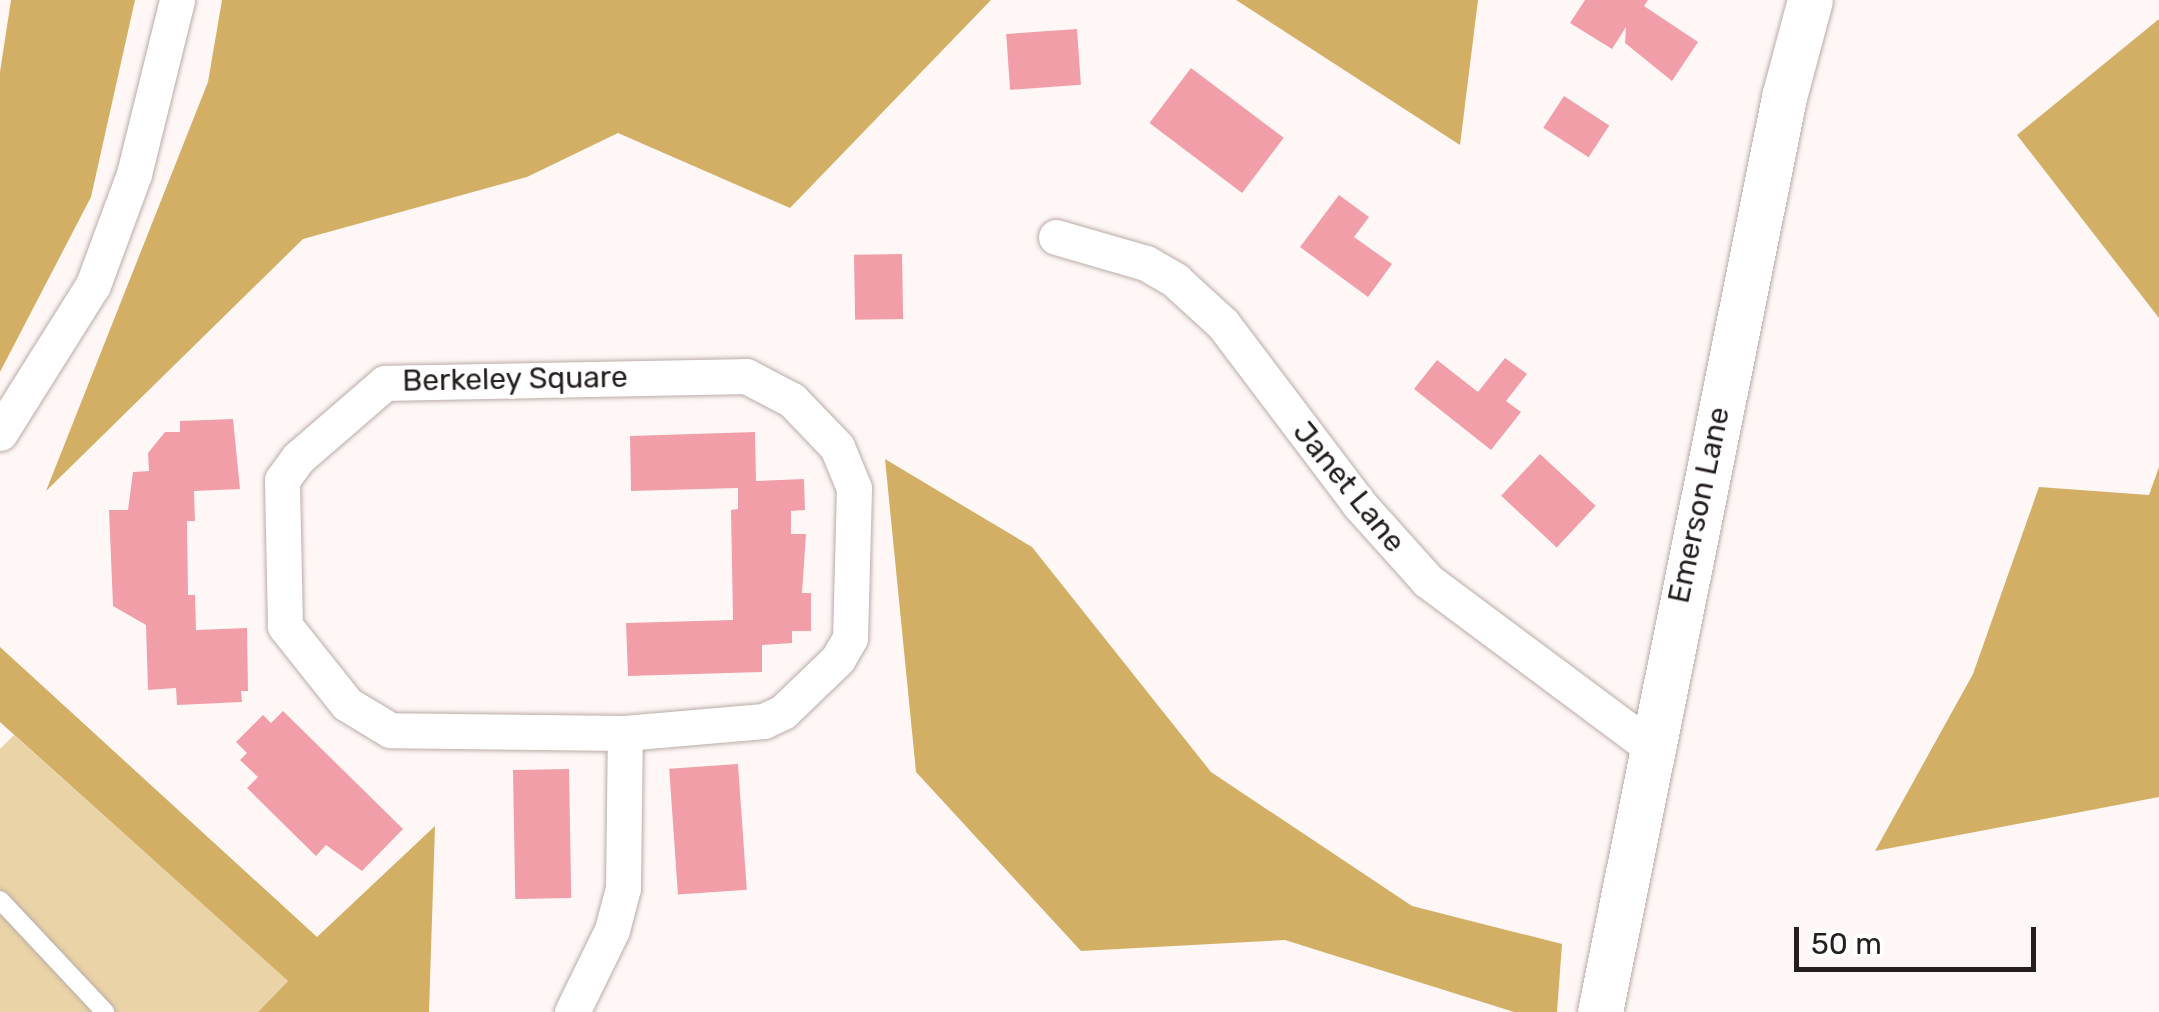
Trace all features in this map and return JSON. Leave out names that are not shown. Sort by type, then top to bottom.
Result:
[{"type":"street","points":[[0,433],[94,285],[134,174],[177,0]]},
{"type":"street","name":"Emerson Lane","points":[[1600,1012],[1649,746],[1810,0]]},
{"type":"street","name":"Janet Lane","points":[[1056,236],[1146,264],[1175,280],[1222,324],[1359,504],[1428,581],[1649,746]]},
{"type":"street","name":"Berkeley Square","points":[[746,376],[792,400],[850,465],[855,613],[850,638],[802,699],[764,721],[625,733],[390,730],[346,704],[285,626],[279,512],[282,480],[298,458],[366,396],[408,378],[746,376]]},
{"type":"street","points":[[572,1012],[612,930],[622,888],[625,733]]},
{"type":"lane","points":[[0,900],[105,1012]]},
{"type":"shaded area","points":[[11,0],[135,0],[91,197],[0,372],[0,72]]},
{"type":"shaded area","points":[[222,0],[991,0],[790,208],[618,133],[527,177],[303,239],[46,491],[208,82]]},
{"type":"shaded area","points":[[1236,0],[1478,0],[1460,145]]},
{"type":"shaded area","points":[[2159,19],[2159,318],[2017,135]]},
{"type":"shaded area","points":[[885,459],[1032,547],[1211,772],[1412,906],[1562,944],[1557,1012],[1514,1012],[1285,940],[1081,951],[916,772]]},
{"type":"shaded area","points":[[2159,467],[2159,797],[1875,851],[1973,674],[2039,487],[2149,495]]},
{"type":"shaded area","points":[[0,647],[317,937],[435,826],[429,1012],[258,1012],[288,981],[0,722]]},
{"type":"shaded area","points":[[14,735],[288,981],[258,1012],[0,1012],[0,749]]},
{"type":"building","points":[[1585,0],[1648,0],[1644,6],[1698,42],[1672,81],[1625,43],[1626,27],[1612,49],[1570,23]]},
{"type":"building","points":[[1077,29],[1081,85],[1010,90],[1006,34]]},
{"type":"building","points":[[1191,68],[1284,138],[1242,193],[1149,123]]},
{"type":"building","points":[[1564,96],[1609,125],[1589,157],[1543,128]]},
{"type":"building","points":[[1339,195],[1369,217],[1354,237],[1392,264],[1368,297],[1300,247]]},
{"type":"building","points":[[902,254],[903,319],[855,320],[854,255]]},
{"type":"building","points":[[1505,358],[1527,374],[1506,401],[1521,412],[1491,450],[1414,389],[1437,360],[1478,392]]},
{"type":"building","points":[[233,419],[240,489],[194,491],[195,521],[187,521],[188,595],[195,595],[196,630],[247,628],[248,691],[241,691],[242,702],[177,705],[176,688],[148,690],[146,625],[113,606],[109,510],[128,510],[133,472],[149,471],[148,453],[165,432],[180,432],[180,421]]},
{"type":"building","points":[[755,432],[756,481],[804,479],[805,510],[791,511],[791,534],[806,534],[802,593],[811,593],[811,631],[792,631],[792,643],[762,645],[762,672],[628,676],[626,623],[733,620],[731,510],[738,509],[738,488],[631,491],[630,436]]},
{"type":"building","points":[[1540,454],[1596,506],[1557,548],[1501,496]]},
{"type":"building","points":[[283,711],[403,829],[362,871],[326,845],[316,856],[247,788],[258,777],[240,760],[247,753],[236,742],[263,715],[271,723]]},
{"type":"building","points":[[738,764],[747,890],[678,895],[669,769]]},
{"type":"building","points":[[569,769],[571,898],[515,899],[513,770]]}]
